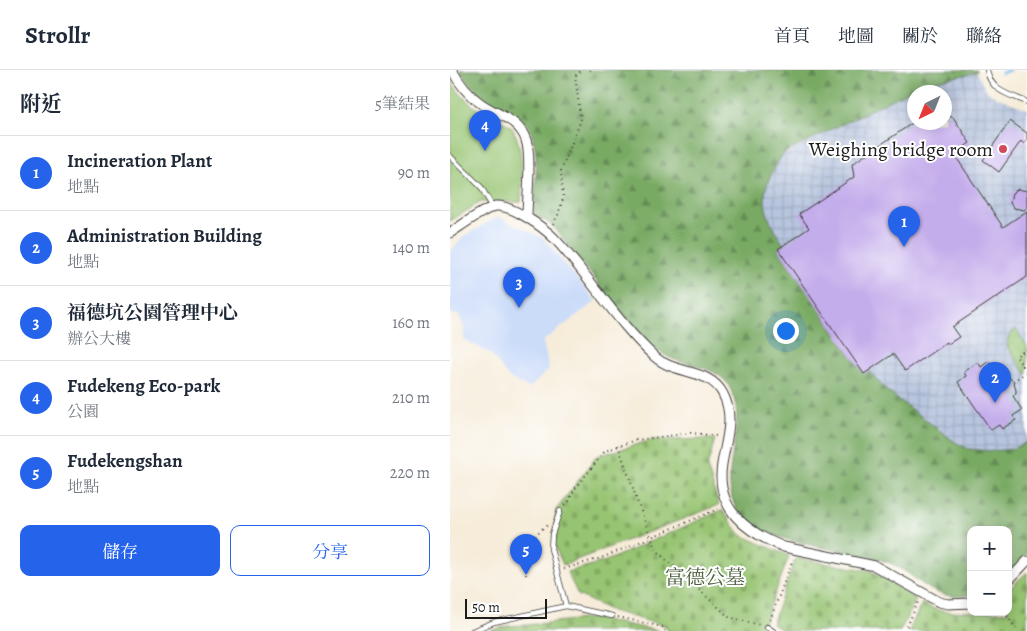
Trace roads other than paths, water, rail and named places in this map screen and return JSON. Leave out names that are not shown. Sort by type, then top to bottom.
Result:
[{"type":"street","points":[[452,70],[460,85],[479,102],[515,122],[526,141],[528,166],[526,217]]},
{"type":"street","points":[[450,233],[492,207],[497,206],[508,209],[526,217],[548,232],[656,358],[671,367],[703,376],[715,383],[723,394],[729,412],[728,438],[721,472],[722,489],[727,505],[735,517],[745,526],[771,542],[797,550],[875,566],[939,602],[948,604],[967,603]]},
{"type":"street","points":[[1012,577],[1027,561]]},
{"type":"lane","points":[[987,70],[992,85],[1027,102]]},
{"type":"lane","points":[[450,156],[481,187],[492,207]]},
{"type":"lane","points":[[560,510],[552,534],[551,549],[566,606]]},
{"type":"lane","points":[[472,631],[494,622],[566,606],[612,616]]},
{"type":"lane","points":[[767,627],[773,631]]},
{"type":"waterway","points":[[1002,73],[1009,70]]},
{"type":"place","name":"Weighing bridge room","points":[[1003,149]]},
{"type":"place","name":"Fudekeng Eco-park","points":[[485,151]]},
{"type":"place","name":"Incineration Plant","points":[[904,247]]},
{"type":"place","name":"福德坑公園管理中心","points":[[519,308]]},
{"type":"place","name":"Administration Building","points":[[995,403]]},
{"type":"place","name":"Fudekengshan","points":[[526,575]]},
{"type":"park label","name":"富德公墓","points":[[705,577]]}]
